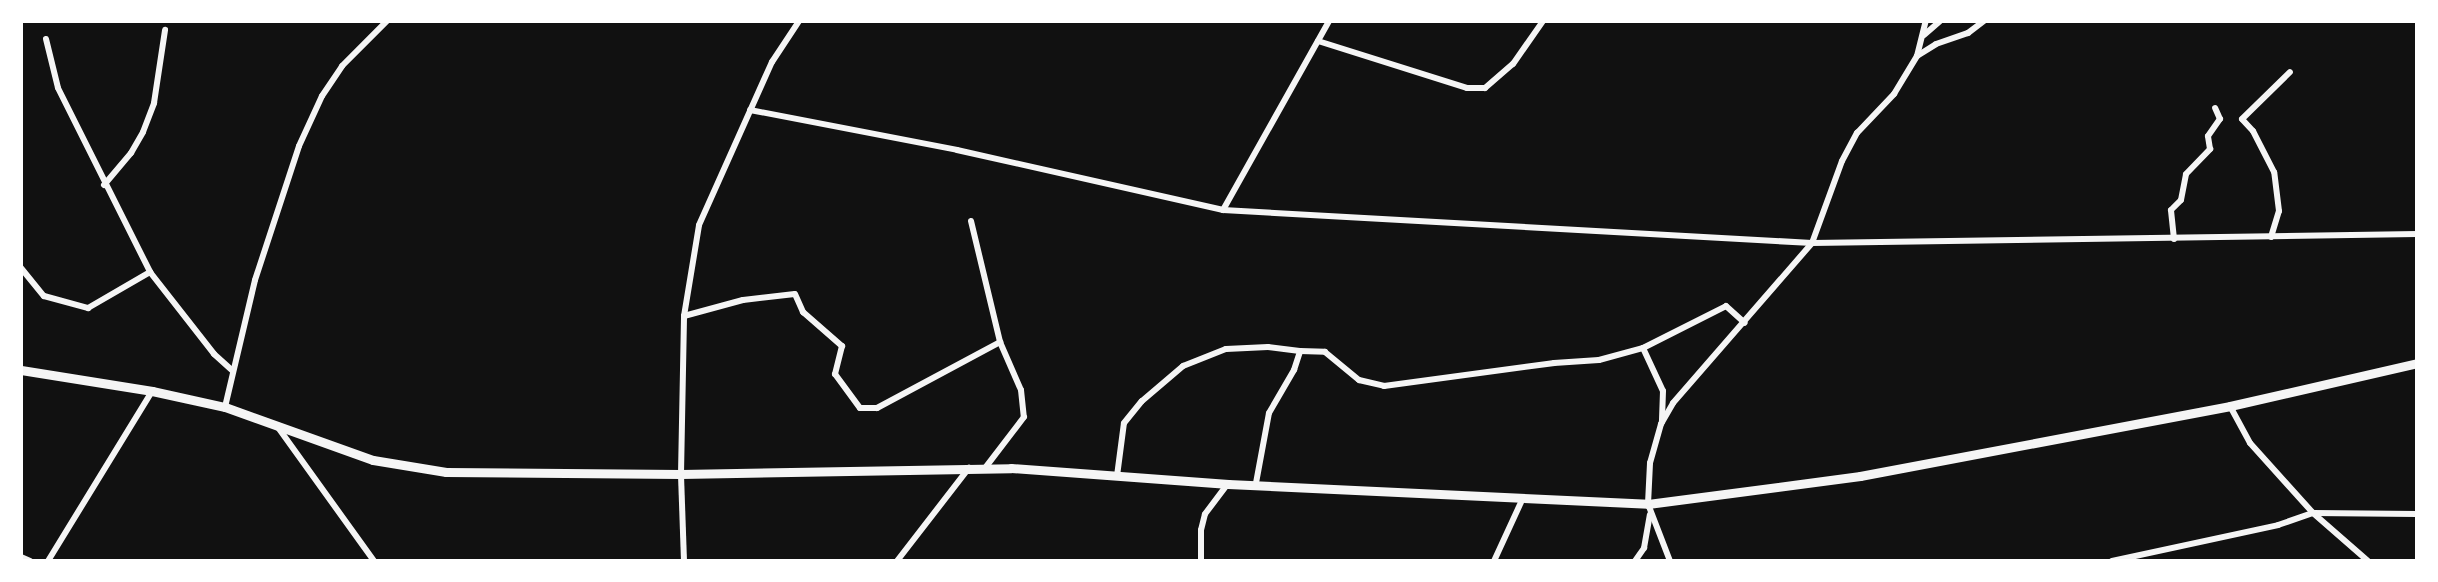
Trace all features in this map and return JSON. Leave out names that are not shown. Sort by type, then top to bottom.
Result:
[{"type":"main road","points":[[21,370],[152,391],[225,407],[373,460],[446,472],[681,474],[985,468],[1228,484],[1256,483],[1524,496],[1649,508],[1860,476],[2230,406],[2417,363]]},
{"type":"street","points":[[225,407],[256,280],[299,146],[321,96],[342,66],[387,21]]},
{"type":"street","points":[[684,561],[681,474],[684,316],[699,225],[772,62],[799,21]]},
{"type":"street","points":[[1223,210],[1329,21]]},
{"type":"street","points":[[1318,41],[1466,88],[1485,88],[1513,64],[1543,21]]},
{"type":"street","points":[[1661,424],[1673,403],[1812,243],[1857,133],[1894,94],[1917,56],[1926,21]]},
{"type":"street","points":[[1922,36],[1940,21]]},
{"type":"street","points":[[1917,56],[1936,44],[1968,33],[1984,21]]},
{"type":"street","points":[[104,185],[131,153],[143,132],[154,103],[165,30]]},
{"type":"street","points":[[46,39],[58,88],[104,185],[150,272],[214,354],[233,371]]},
{"type":"street","points":[[2271,237],[2279,211],[2274,172],[2253,131],[2242,119],[2290,72]]},
{"type":"street","points":[[2174,239],[2171,210],[2181,200],[2186,174],[2210,149],[2208,136],[2220,119],[2215,108]]},
{"type":"street","points":[[750,110],[957,150],[1223,210],[1812,243],[2417,234]]},
{"type":"street","points":[[971,221],[1000,342],[1021,390],[1024,417],[985,468]]},
{"type":"street","points":[[21,268],[44,296],[88,308],[150,272]]},
{"type":"street","points":[[684,316],[743,300],[795,294],[803,312],[842,346],[835,374],[860,408],[877,408],[1000,342]]},
{"type":"street","points":[[1117,476],[1124,423],[1142,401],[1183,366],[1226,349],[1268,347],[1325,352],[1359,380],[1384,386],[1554,363],[1599,360],[1643,348],[1726,306],[1745,323]]},
{"type":"street","points":[[1635,561],[1644,548],[1649,508],[1650,463],[1661,424],[1663,391],[1643,348]]},
{"type":"street","points":[[1256,483],[1269,413],[1294,370],[1300,351]]},
{"type":"street","points":[[48,561],[152,391]]},
{"type":"street","points":[[2230,406],[2250,443],[2313,513],[2368,561]]},
{"type":"street","points":[[276,425],[374,561]]},
{"type":"street","points":[[897,561],[969,468]]},
{"type":"street","points":[[1200,561],[1200,530],[1205,514],[1228,484]]},
{"type":"street","points":[[1494,561],[1524,496]]},
{"type":"street","points":[[1649,508],[1670,561]]},
{"type":"street","points":[[2112,561],[2278,525],[2313,513],[2417,514]]},
{"type":"street","points":[[21,558],[30,561]]}]
